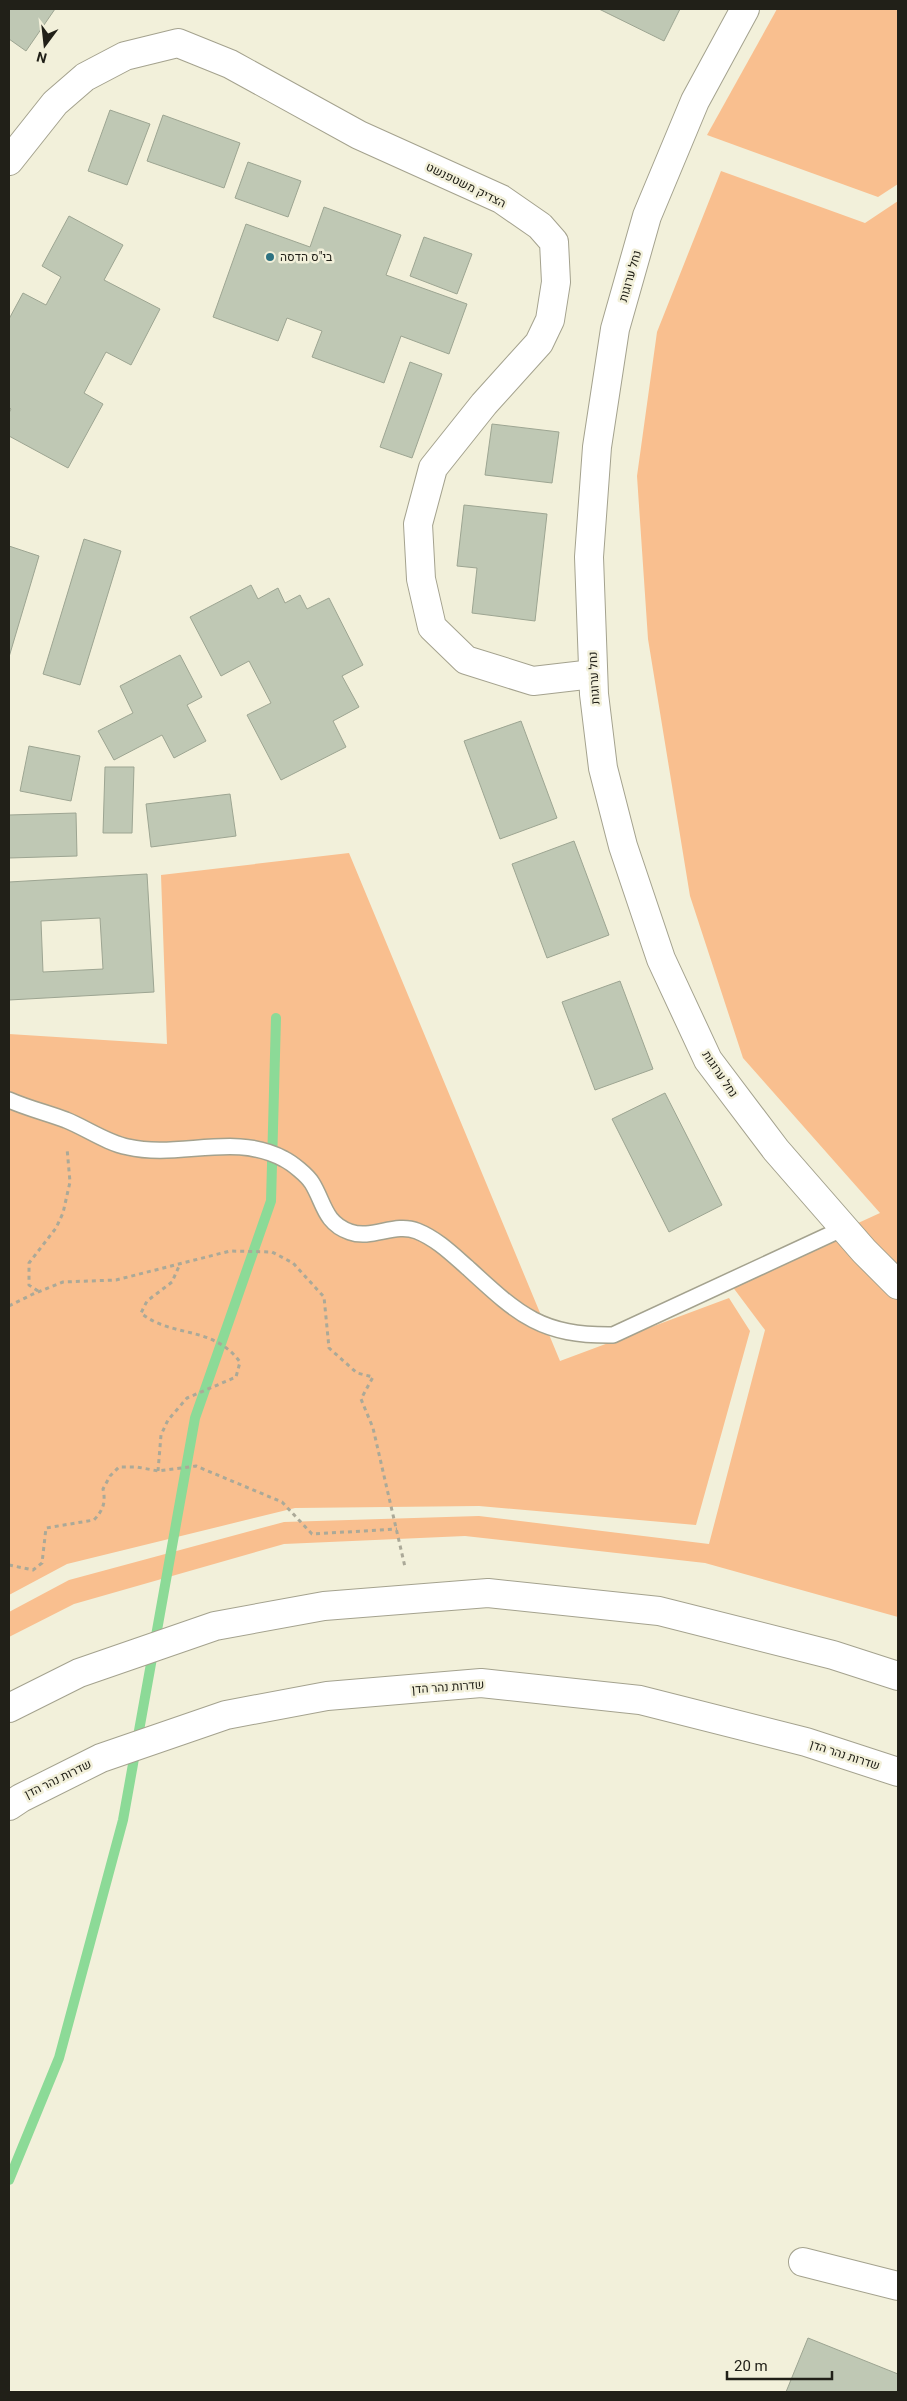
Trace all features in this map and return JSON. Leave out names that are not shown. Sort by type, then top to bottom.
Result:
[{"type":"street","name":"נחל ערוגות","points":[[745,9],[695,101],[647,216],[615,329],[597,447],[589,557],[594,674],[603,768],[623,846],[660,959],[708,1060],[776,1150],[844,1228],[898,1285]]},
{"type":"street","name":"הצדיק משטפנשט","points":[[9,161],[55,103],[85,77],[125,56],[178,43],[230,64],[359,135],[501,200],[540,226],[554,242],[556,282],[550,320],[539,343],[484,404],[433,468],[418,524],[421,578],[432,627],[466,660],[533,681],[594,674]]},
{"type":"street","points":[[9,1708],[79,1673],[214,1626],[324,1606],[488,1593],[659,1611],[833,1655],[898,1676]]},
{"type":"street","name":"שדרות נהר הדן","points":[[9,1806],[20,1798],[101,1758],[226,1715],[327,1696],[481,1683],[640,1700],[806,1742],[898,1772]]},
{"type":"street","points":[[803,2262],[898,2286]]},
{"type":"lane","points":[[9,1100],[65,1120],[126,1147],[159,1151],[219,1146],[255,1148],[284,1159],[312,1182],[321,1206],[330,1219],[350,1232],[377,1233],[400,1227],[415,1230],[440,1243],[503,1300],[531,1319],[552,1329],[581,1335],[613,1335],[844,1228]]},
{"type":"path","points":[[38,1292],[30,1285],[29,1263],[56,1228],[63,1213],[70,1182],[65,1120]]},
{"type":"path","points":[[9,1306],[63,1282],[116,1280],[230,1251],[272,1252],[293,1263],[324,1297],[329,1348],[357,1373],[373,1377],[361,1399],[373,1428],[405,1563],[406,1599]]},
{"type":"path","points":[[158,1471],[161,1436],[168,1420],[187,1398],[236,1377],[240,1362],[231,1350],[202,1335],[151,1321],[141,1313],[146,1300],[172,1282],[180,1263]]},
{"type":"path","points":[[9,1566],[33,1570],[42,1564],[46,1528],[94,1520],[103,1510],[106,1500],[103,1489],[110,1476],[119,1468],[137,1467],[158,1471],[196,1466],[282,1502],[312,1534],[397,1530]]},
{"type":"shaded area","points":[[777,9],[898,9],[898,184],[878,197],[707,135]]},
{"type":"shaded area","points":[[721,171],[865,223],[898,201],[898,1617],[705,1563],[465,1536],[284,1544],[74,1604],[9,1637],[9,1612],[69,1580],[284,1522],[479,1516],[709,1544],[765,1330],[729,1282],[880,1213],[743,1058],[690,896],[648,639],[637,476],[657,332]]},
{"type":"shaded area","points":[[349,853],[560,1361],[729,1298],[750,1331],[696,1525],[479,1506],[295,1508],[67,1564],[9,1595],[9,1034],[167,1044],[161,875]]},
{"type":"building","points":[[9,9],[55,9],[26,51],[9,39]]},
{"type":"building","points":[[599,9],[680,9],[664,41]]},
{"type":"building","points":[[110,110],[150,124],[127,185],[88,171]]},
{"type":"building","points":[[163,115],[240,143],[224,188],[147,161]]},
{"type":"building","points":[[248,162],[301,181],[288,217],[235,198]]},
{"type":"building","points":[[324,207],[401,235],[386,275],[467,304],[449,354],[401,336],[384,383],[312,357],[322,331],[287,318],[278,341],[213,317],[246,224],[310,247]]},
{"type":"building","points":[[69,216],[123,245],[104,280],[160,309],[131,365],[106,352],[84,393],[103,404],[68,468],[9,436],[9,413],[11,409],[9,407],[9,319],[23,293],[46,305],[61,277],[42,266]]},
{"type":"building","points":[[424,237],[472,254],[457,294],[410,276]]},
{"type":"building","points":[[410,362],[442,374],[412,458],[380,447]]},
{"type":"building","points":[[492,424],[559,432],[552,483],[485,475]]},
{"type":"building","points":[[464,505],[547,514],[535,621],[472,613],[477,568],[457,566]]},
{"type":"building","points":[[84,539],[121,551],[80,685],[43,674]]},
{"type":"building","points":[[9,546],[39,556],[9,657]]},
{"type":"building","points":[[251,585],[258,599],[278,588],[285,603],[300,595],[307,609],[329,598],[363,665],[342,676],[359,707],[333,721],[346,747],[281,780],[247,715],[271,703],[249,661],[221,676],[190,617]]},
{"type":"building","points":[[180,655],[202,697],[187,705],[206,741],[174,758],[162,735],[114,760],[98,731],[133,713],[120,686]]},
{"type":"building","points":[[521,721],[557,818],[500,839],[464,741]]},
{"type":"building","points":[[29,746],[80,756],[71,801],[20,791]]},
{"type":"building","points":[[105,767],[134,767],[132,833],[103,833]]},
{"type":"building","points":[[230,794],[236,836],[151,847],[146,804]]},
{"type":"building","points":[[76,813],[77,856],[9,858],[9,815]]},
{"type":"building","points":[[574,841],[609,935],[547,958],[512,864]]},
{"type":"building","points":[[147,874],[154,992],[9,1000],[9,882]],"holes":[[[100,918],[103,969],[43,972],[41,921]]]},
{"type":"building","points":[[620,981],[653,1069],[595,1090],[562,1002]]},
{"type":"building","points":[[665,1093],[722,1205],[669,1232],[612,1119]]},
{"type":"building","points":[[808,2338],[898,2374],[898,2392],[786,2392]]},
{"type":"waterway","points":[[9,2180],[59,2058],[123,1820],[195,1418],[271,1201],[276,1018]]},
{"type":"place","name":"בי\"ס הדסה","points":[[270,257]]}]
